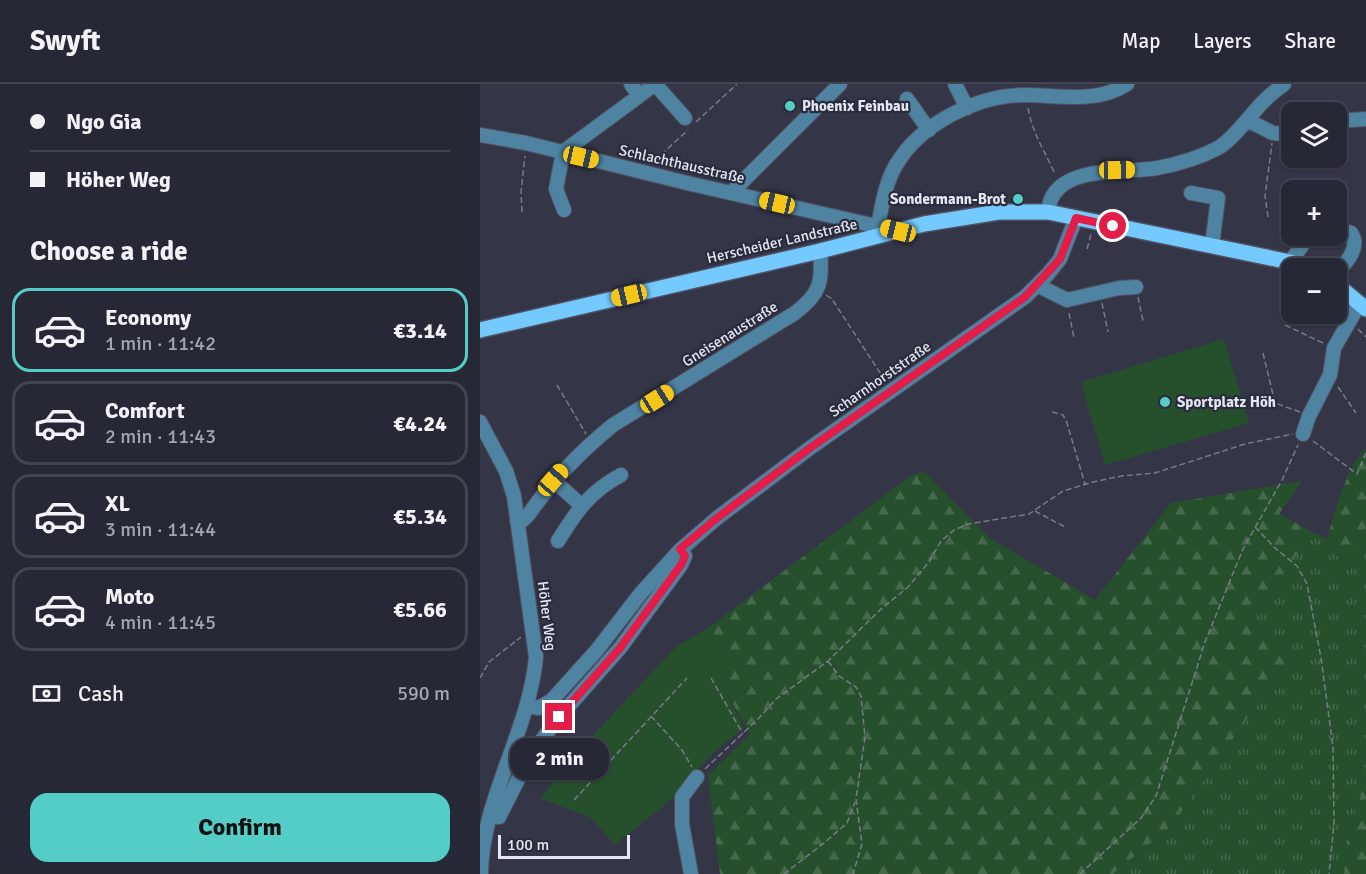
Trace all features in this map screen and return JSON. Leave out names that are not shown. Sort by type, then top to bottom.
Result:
[{"type":"main road","name":"Herscheider Landstraße","points":[[480,330],[820,251],[924,224],[999,212],[1048,212],[1281,260]]},
{"type":"main road","points":[[1347,293],[1363,306]]},
{"type":"street","points":[[630,84],[639,96]]},
{"type":"street","points":[[564,210],[556,189],[563,152],[655,84],[685,118]]},
{"type":"street","points":[[731,193],[840,84]]},
{"type":"street","points":[[955,84],[969,107]]},
{"type":"street","points":[[961,84],[969,107]]},
{"type":"street","points":[[878,226],[883,198],[895,166],[911,145],[929,130],[969,107],[1047,90],[1083,97],[1096,90],[1127,84]]},
{"type":"street","points":[[1048,212],[1049,201],[1061,187],[1086,175],[1117,170],[1154,169],[1183,163],[1221,147],[1266,99],[1284,84]]},
{"type":"street","points":[[907,99],[929,130]]},
{"type":"street","points":[[1347,120],[1366,118]]},
{"type":"street","points":[[1247,120],[1273,134],[1281,134]]},
{"type":"street","name":"Schlachthausstraße","points":[[480,135],[526,143],[898,231]]},
{"type":"street","points":[[1191,193],[1218,198],[1212,246]]},
{"type":"street","name":"Scharnhorststraße","points":[[526,706],[539,708],[552,700],[597,650],[641,592],[680,549],[756,488],[1025,297],[1060,259],[1076,218]]},
{"type":"street","points":[[1347,232],[1351,233],[1354,242],[1347,260]]},
{"type":"street","points":[[818,289],[822,267],[820,251]]},
{"type":"street","points":[[1037,285],[1066,300],[1136,287]]},
{"type":"street","name":"Gneisenaustraße","points":[[517,521],[523,520],[529,514],[553,480],[591,442],[636,410],[795,313],[807,304],[818,289]]},
{"type":"street","points":[[1303,434],[1309,416],[1330,375],[1335,348],[1363,306]]},
{"type":"street","name":"Höher Weg","points":[[480,423],[506,471],[514,496],[536,657],[526,706],[490,816],[481,874]]},
{"type":"street","points":[[558,541],[581,505],[606,483],[621,475]]},
{"type":"street","points":[[553,480],[581,505]]},
{"type":"street","points":[[490,816],[499,817],[530,756],[559,717],[620,648],[681,565],[685,556],[680,549]]},
{"type":"street","points":[[691,874],[682,824],[682,797],[697,777]]},
{"type":"path","points":[[1025,95],[1033,131],[1061,187]]},
{"type":"path","points":[[1268,217],[1265,196],[1273,134]]},
{"type":"path","points":[[522,212],[521,192],[526,143]]},
{"type":"path","points":[[1087,249],[1094,222]]},
{"type":"path","points":[[1136,287],[1143,321]]},
{"type":"path","points":[[818,289],[832,299],[892,391]]},
{"type":"path","points":[[1100,293],[1108,332]]},
{"type":"path","points":[[1066,300],[1074,338]]},
{"type":"path","points":[[1286,326],[1335,348]]},
{"type":"path","points":[[1263,353],[1275,403],[1309,416]]},
{"type":"path","points":[[1330,375],[1356,413]]},
{"type":"path","points":[[557,386],[591,442]]},
{"type":"path","points":[[1052,412],[1063,416],[1067,423],[1086,484]]},
{"type":"path","points":[[1080,874],[1142,818],[1156,796],[1205,642],[1243,549],[1282,480],[1303,434]]},
{"type":"path","points":[[651,716],[682,750],[697,777],[776,699],[828,661],[880,610],[908,587],[929,562],[941,541],[954,530],[968,524],[1029,514],[1063,491],[1086,484],[1121,476],[1155,473],[1245,444],[1286,435],[1303,434],[1357,474],[1366,453]]},
{"type":"path","points":[[1034,511],[1065,527]]},
{"type":"path","points":[[1255,527],[1297,566],[1307,584],[1321,658],[1333,747],[1334,823],[1329,874]]},
{"type":"path","points":[[480,678],[489,662],[531,629]]},
{"type":"path","points":[[784,874],[847,823],[856,800],[865,736],[861,696],[856,687],[839,676],[828,661]]},
{"type":"path","points":[[574,800],[687,678]]},
{"type":"path","points":[[711,678],[743,734]]},
{"type":"path","points":[[853,874],[862,844],[856,800]]},
{"type":"green space","name":"Sportplatz Höh","points":[[1224,339],[1249,423],[1105,465],[1081,382]]},
{"type":"green space","points":[[1366,448],[1366,525],[1360,540],[1339,557],[1325,548],[1327,538],[1347,479],[1358,457]]},
{"type":"green space","points":[[924,471],[988,537],[1095,600],[1171,503],[1302,481],[1279,514],[1314,533],[1251,614],[1294,652],[1173,824],[1113,874],[720,874],[708,775],[750,734],[717,676],[707,629],[909,477]]},
{"type":"green space","points":[[1366,525],[1366,777],[1347,841],[1344,874],[1113,874],[1173,824],[1294,652],[1251,614],[1314,533],[1327,538],[1325,548],[1360,540]]},
{"type":"green space","points":[[707,629],[732,662],[717,676],[744,728],[716,750],[665,805],[614,845],[592,818],[541,799],[567,763],[677,646]]},
{"type":"green space","points":[[1366,777],[1366,874],[1344,874],[1347,841]]},
{"type":"place","name":"Phoenix Feinbau","points":[[790,106]]},
{"type":"place","name":"Sondermann-Brot","points":[[1018,199]]},
{"type":"place","name":"Sportplatz Höh","points":[[1165,402]]},
{"type":"route","points":[[559,717],[620,648],[681,565],[685,556],[680,549],[810,448],[1025,297],[1060,259],[1076,218],[1113,226]]}]
